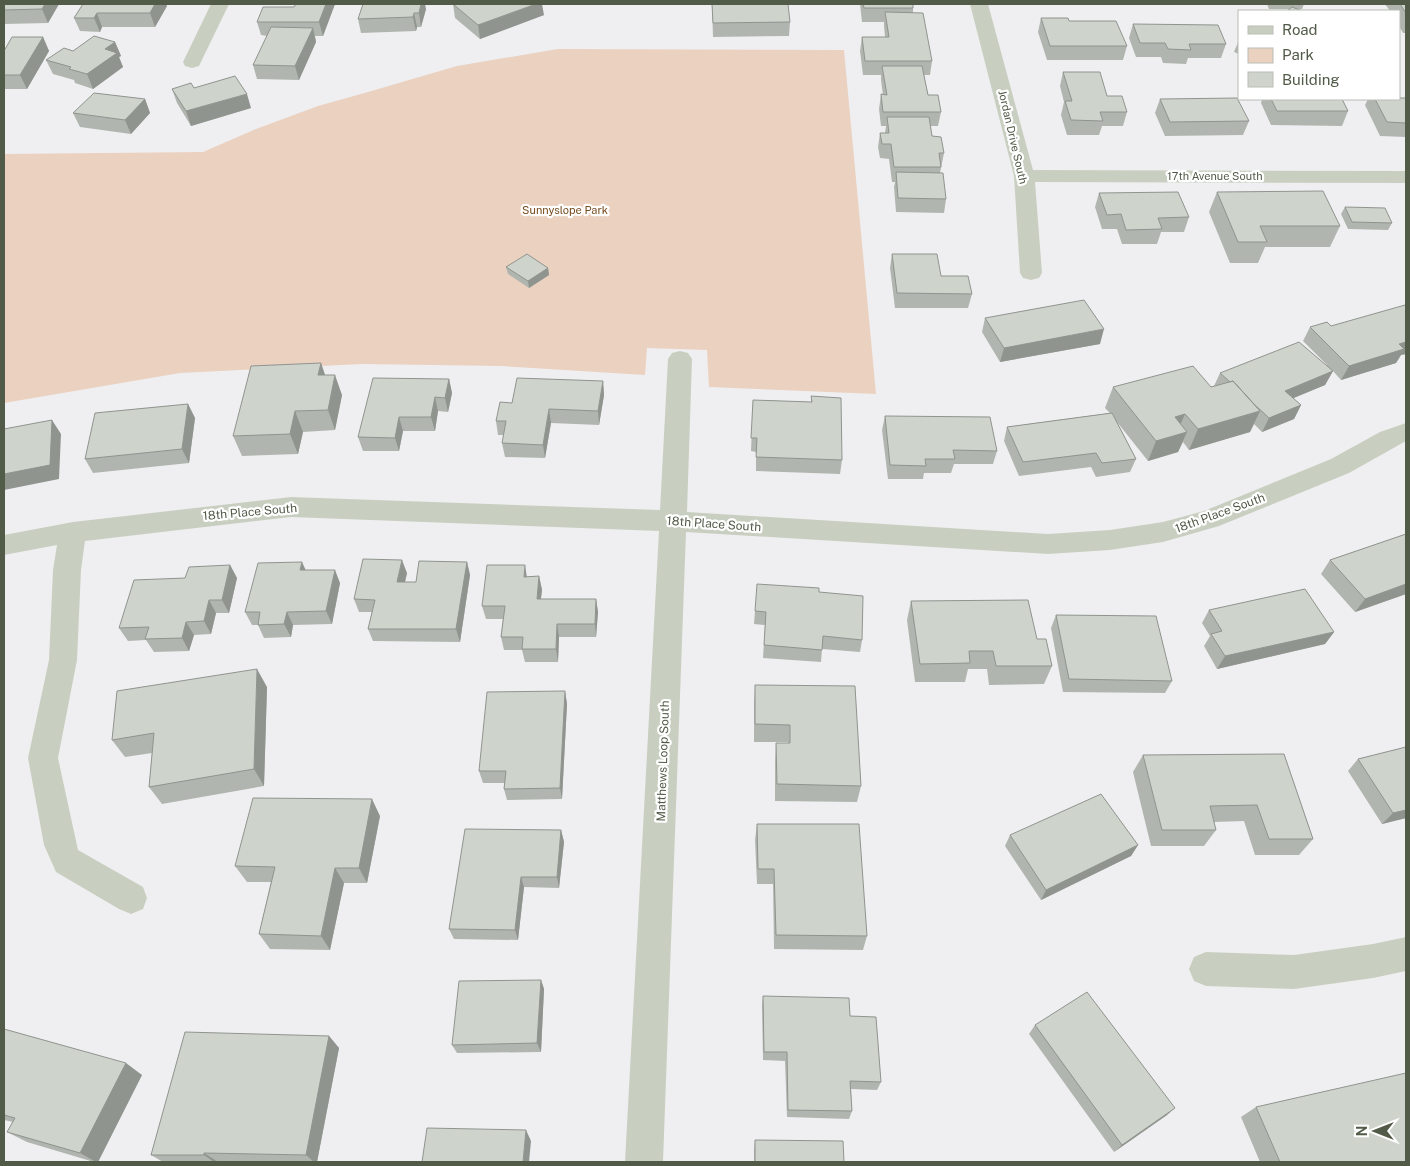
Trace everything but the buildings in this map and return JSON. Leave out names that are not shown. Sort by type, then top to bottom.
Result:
[{"type":"street","points":[[192,62],[220,4]]},
{"type":"street","name":"Jordan Drive South","points":[[979,4],[1024,176],[1031,273]]},
{"type":"street","name":"17th Avenue South","points":[[1024,176],[1406,177]]},
{"type":"street","name":"Matthews Loop South","points":[[644,1162],[680,359]]},
{"type":"street","name":"18th Place South","points":[[4,546],[73,532],[291,506],[673,521],[1048,544],[1110,540],[1163,532],[1210,519],[1340,466],[1389,438],[1406,432]]},
{"type":"street","points":[[73,532],[67,570],[63,660],[43,758],[60,845],[66,861],[131,898]]},
{"type":"street","points":[[1206,969],[1294,972],[1373,961],[1406,954]]},
{"type":"green space","name":"Sunnyslope Park","points":[[558,49],[844,50],[876,394],[709,387],[707,350],[647,348],[645,375],[502,366],[362,364],[180,373],[4,403],[4,154],[203,152],[256,129],[318,106],[457,66]]}]
